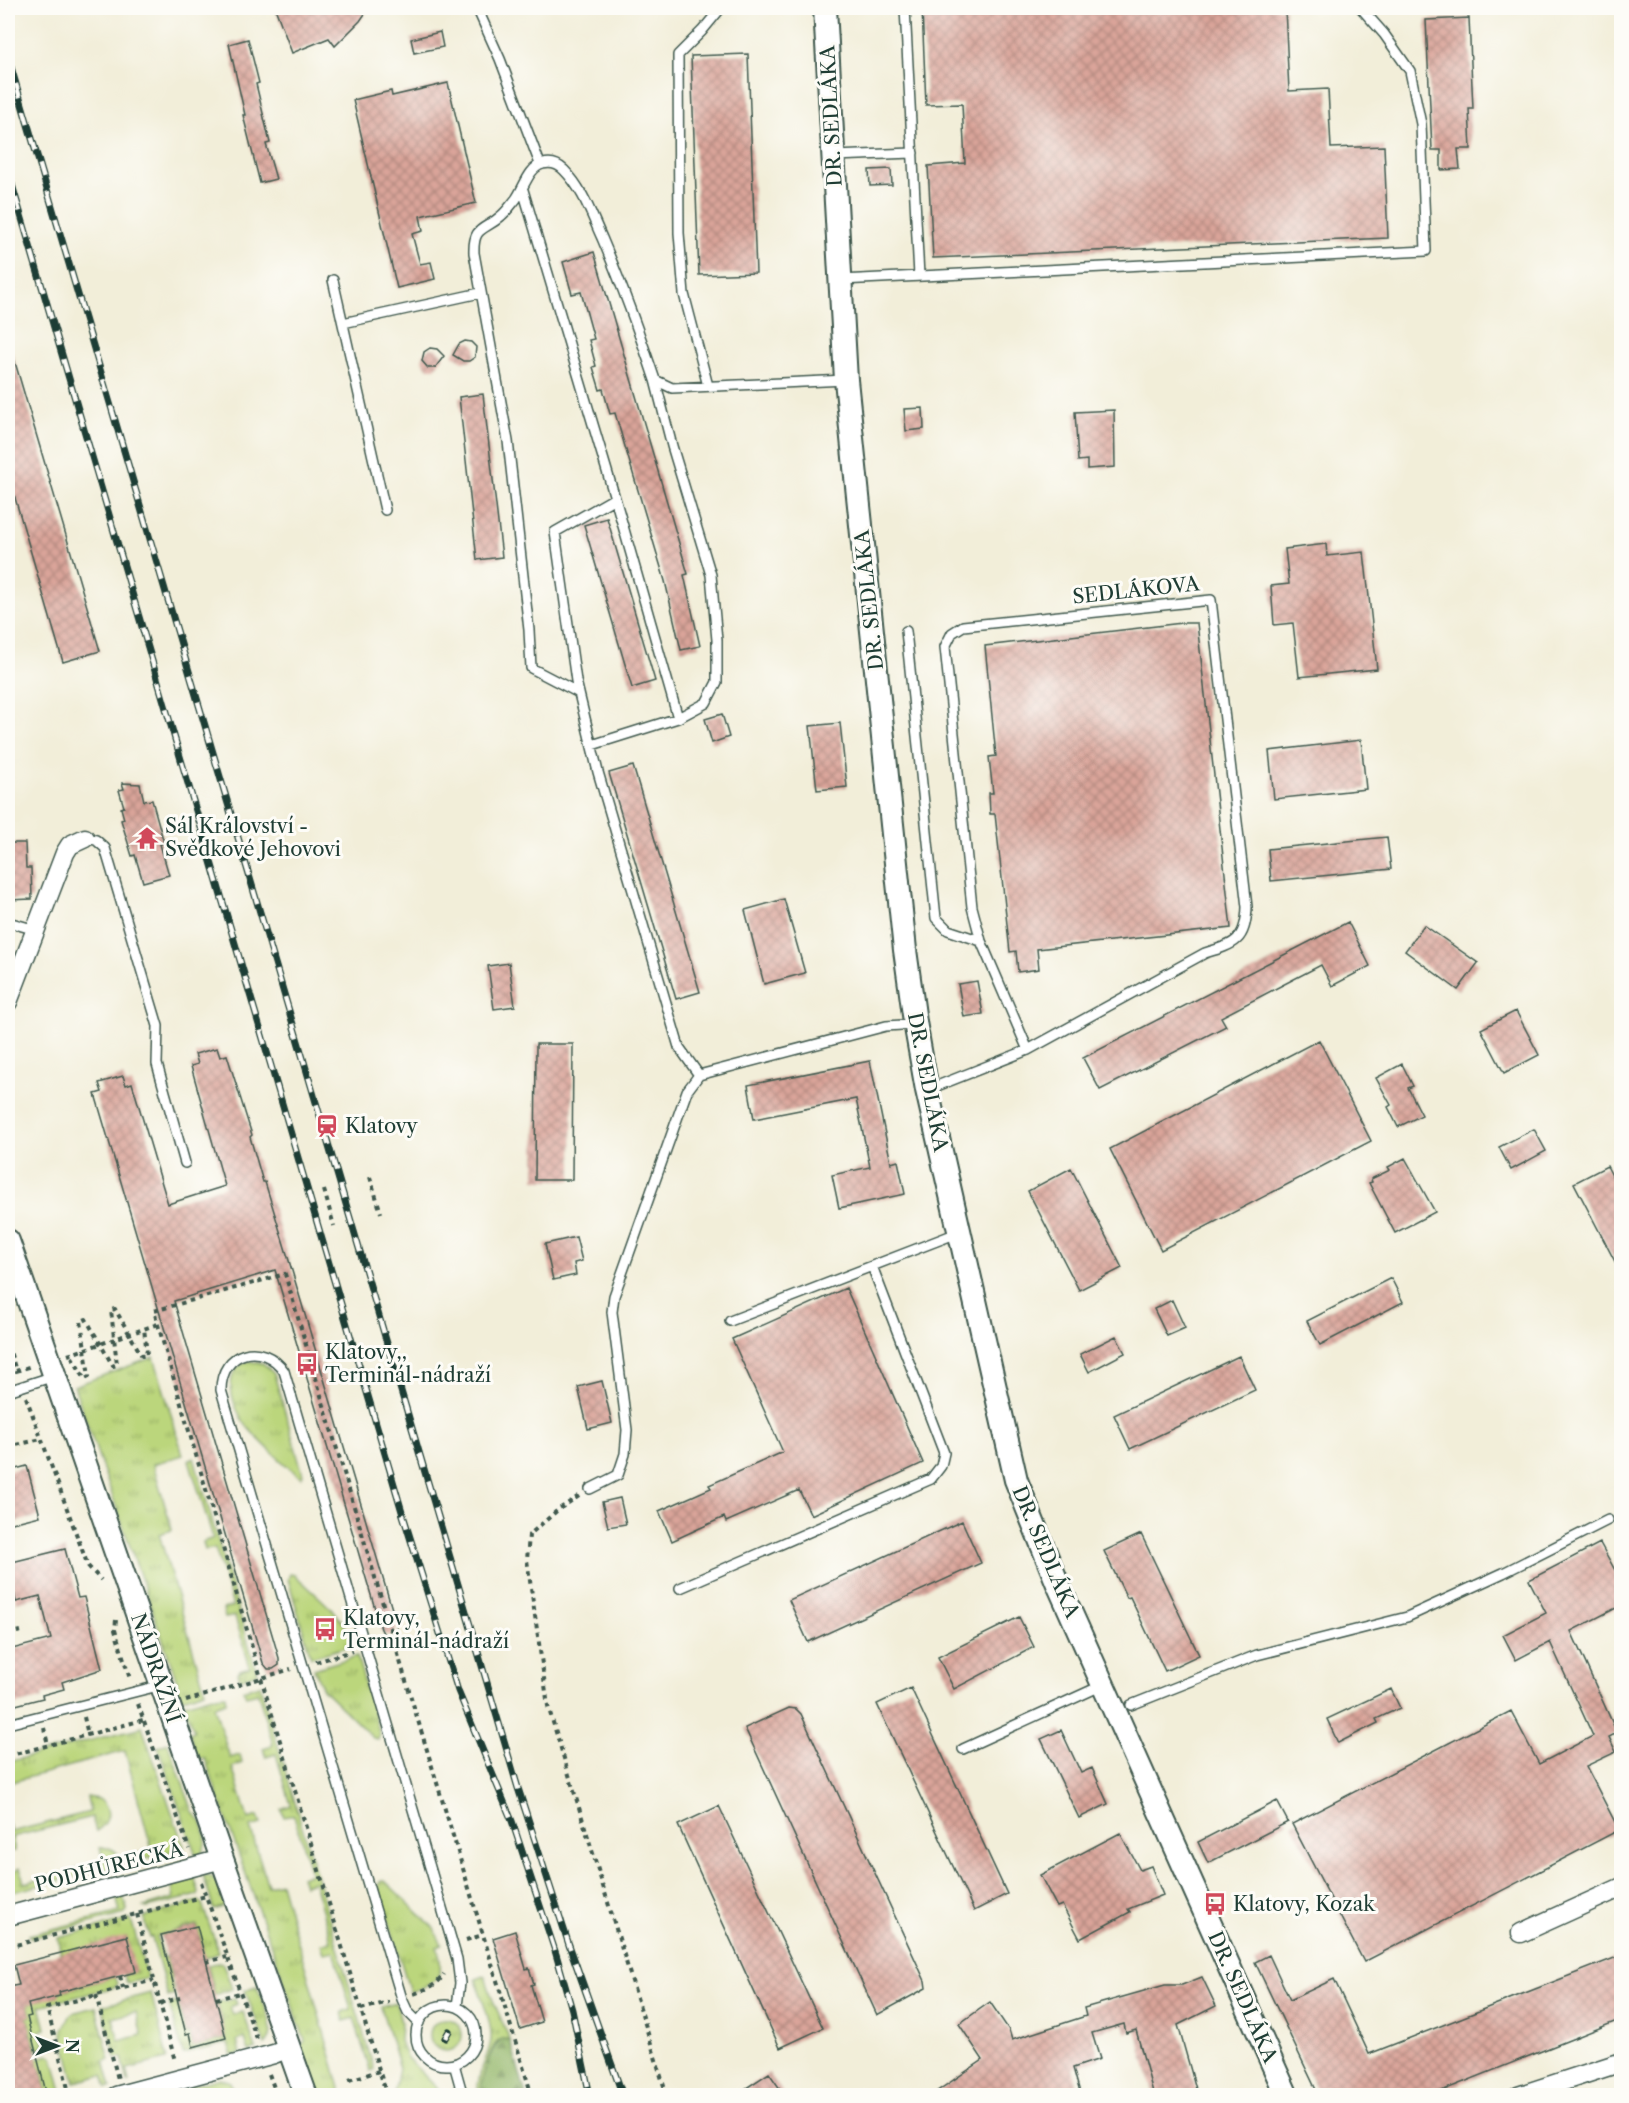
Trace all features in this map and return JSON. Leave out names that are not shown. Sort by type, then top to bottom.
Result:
[{"type":"street","name":"DR. SEDLÁKA","points":[[825,8],[846,380],[903,927],[915,1022],[927,1090],[1016,1480],[1057,1582],[1287,2096]]},
{"type":"street","points":[[8,1002],[65,853],[70,846],[85,838]]},
{"type":"street","name":"NÁDRAŽNÍ","points":[[8,1241],[306,2096]]},
{"type":"street","name":"PODHŮRECKÁ","points":[[8,1916],[196,1868],[222,1859]]},
{"type":"street","points":[[1521,1933],[1622,1887]]},
{"type":"street","points":[[119,2095],[289,2048]]},
{"type":"street","points":[[1518,2096],[1622,2062]]},
{"type":"lane","points":[[477,8],[500,59],[540,164]]},
{"type":"lane","points":[[708,386],[684,294],[678,211],[678,55],[721,8]]},
{"type":"lane","points":[[905,8],[919,276]]},
{"type":"lane","points":[[840,280],[1426,251],[1421,124],[1410,71],[1384,34],[1361,8]]},
{"type":"lane","points":[[833,156],[913,153]]},
{"type":"lane","points":[[579,693],[531,668],[508,441],[474,253],[476,235],[485,226],[501,217],[523,190],[532,170],[540,164],[552,163],[563,169],[583,195],[628,301],[655,380],[672,446],[711,575],[717,640],[717,682],[706,703],[678,718],[592,745]]},
{"type":"lane","points":[[523,190],[678,718]]},
{"type":"lane","points":[[333,280],[385,510]]},
{"type":"lane","points":[[343,323],[480,293]]},
{"type":"lane","points":[[655,380],[672,388],[846,380]]},
{"type":"lane","points":[[615,498],[555,532],[579,693],[592,745],[679,1047],[699,1075]]},
{"type":"lane","name":"SEDLÁKOVA","points":[[927,1090],[1028,1050],[1205,953],[1231,945],[1243,935],[1247,907],[1211,600],[963,626],[952,633],[945,647],[972,907],[981,941],[1028,1050]]},
{"type":"lane","points":[[906,631],[936,918],[948,930],[981,941]]},
{"type":"lane","points":[[85,838],[96,840],[105,848],[158,1026],[157,1064],[185,1163]]},
{"type":"lane","points":[[8,922],[36,930]]},
{"type":"lane","points":[[590,1488],[618,1475],[625,1454],[627,1430],[612,1312],[614,1296],[687,1091],[699,1075],[886,1026],[915,1022]]},
{"type":"lane","points":[[730,1321],[960,1232]]},
{"type":"lane","points":[[680,1588],[931,1479],[941,1466],[944,1453],[872,1266]]},
{"type":"lane","points":[[418,2023],[408,2012],[402,1999],[221,1390],[223,1374],[233,1360],[245,1354],[254,1352],[270,1357],[284,1371],[453,1944],[460,1973],[457,2006]]},
{"type":"lane","points":[[8,1391],[22,1386],[51,1368]]},
{"type":"lane","points":[[1131,1705],[1257,1655],[1407,1617],[1503,1573],[1608,1520]]},
{"type":"lane","points":[[8,1724],[162,1685]]},
{"type":"lane","points":[[963,1749],[1103,1685]]},
{"type":"lane","points":[[448,2004],[457,2006],[465,2010],[473,2020],[477,2038],[470,2055],[454,2064],[436,2063],[423,2054],[417,2041],[418,2023],[436,2006],[448,2004]]},
{"type":"lane","points":[[454,2064],[463,2096]]},
{"type":"path","points":[[370,1176],[381,1213]]},
{"type":"path","points":[[324,1190],[334,1226]]},
{"type":"path","points":[[387,2096],[261,1678],[154,1311],[285,1274],[532,2096]]},
{"type":"path","points":[[144,1328],[147,1355],[142,1356],[130,1333],[115,1309],[111,1310],[115,1338],[117,1365],[112,1366],[100,1343],[86,1319],[81,1321],[86,1348],[89,1377],[85,1379],[70,1354],[86,1348],[100,1343],[115,1338],[130,1333],[144,1328],[158,1324]]},
{"type":"path","points":[[8,1345],[88,1566],[105,1587]]},
{"type":"path","points":[[16,1371],[51,1368]]},
{"type":"path","points":[[8,1447],[41,1439]]},
{"type":"path","points":[[590,1488],[559,1509],[529,1535],[527,1560],[548,1706],[667,2096]]},
{"type":"path","points":[[117,1612],[115,1630],[143,1720],[277,2096]]},
{"type":"path","points":[[8,1634],[21,1630]]},
{"type":"path","points":[[180,1702],[393,1638]]},
{"type":"path","points":[[8,1756],[143,1720]]},
{"type":"path","points":[[150,1740],[177,1730]]},
{"type":"path","points":[[8,1947],[206,1896]]},
{"type":"path","points":[[137,1914],[180,2079]]},
{"type":"path","points":[[453,1944],[483,1935]]},
{"type":"path","points":[[206,1962],[227,1957]]},
{"type":"path","points":[[361,2009],[402,1999],[428,1988],[440,1981],[445,1972]]},
{"type":"path","points":[[120,1976],[123,1988]]},
{"type":"path","points":[[69,2095],[47,2008],[154,1980]]},
{"type":"path","points":[[216,1999],[240,1993]]},
{"type":"path","points":[[96,1995],[119,2095]]},
{"type":"path","points":[[160,2003],[180,1998]]},
{"type":"path","points":[[37,2054],[58,2048]]},
{"type":"path","points":[[349,2080],[379,2071]]},
{"type":"green space","points":[[154,1357],[183,1455],[153,1464],[172,1530],[159,1534],[205,1691],[177,1700],[177,1681],[74,1386]]},
{"type":"green space","points":[[249,1361],[264,1364],[274,1374],[303,1474],[301,1477],[257,1437],[236,1409],[231,1390],[234,1372]]},
{"type":"green space","points":[[194,1458],[257,1673],[240,1679],[238,1673],[240,1670],[250,1667],[235,1616],[225,1618],[223,1609],[233,1606],[215,1548],[205,1550],[203,1542],[213,1538],[189,1460]]},
{"type":"green space","points":[[290,1574],[295,1575],[337,1615],[350,1634],[354,1645],[311,1657],[288,1579]]},
{"type":"green space","points":[[357,1656],[380,1735],[378,1739],[373,1738],[323,1689],[314,1669]]},
{"type":"green space","points":[[260,1685],[374,2069],[370,2071],[354,2018],[344,2021],[342,2012],[351,2009],[334,1951],[324,1953],[321,1944],[331,1941],[314,1882],[304,1885],[301,1877],[311,1873],[294,1815],[284,1817],[281,1809],[291,1805],[276,1754],[266,1757],[263,1748],[273,1745],[258,1693],[246,1696],[243,1690]]},
{"type":"green space","points":[[225,1695],[226,1702],[214,1706],[230,1758],[240,1755],[242,1763],[232,1767],[248,1819],[258,1816],[261,1824],[250,1827],[268,1886],[281,1883],[342,2095],[318,2095],[300,2047],[305,2041],[205,1759],[198,1758],[189,1733],[194,1731],[184,1704]]},
{"type":"green space","points":[[142,1727],[184,1847],[181,1850],[140,1860],[137,1854],[152,1850],[125,1751],[8,1783],[8,1762]]},
{"type":"green space","points":[[168,1743],[193,1812],[204,1828],[204,1847],[197,1858],[158,1747]]},
{"type":"green space","points":[[87,1797],[99,1799],[106,1807],[108,1816],[101,1828],[96,1831],[92,1817],[12,1837],[15,1851],[8,1851],[8,1822],[11,1832],[90,1812]]},
{"type":"green space","points":[[100,1848],[115,1851],[122,1865],[9,1893],[8,1879],[20,1868],[24,1883],[104,1862]]},
{"type":"green space","points":[[203,1875],[217,1881],[228,1905],[214,1910]]},
{"type":"green space","points":[[194,1877],[198,1895],[144,1907],[174,1898],[171,1883]]},
{"type":"green space","points":[[381,1881],[385,1881],[433,1927],[442,1945],[437,1947],[440,1972],[437,1977],[427,1986],[410,1992],[378,1885]]},
{"type":"green space","points":[[123,1896],[127,1910],[125,1914],[31,1938],[29,1935],[120,1912],[116,1897]]},
{"type":"green space","points":[[199,1901],[219,1953],[207,1958],[202,1957],[203,1948],[197,1925],[157,1936],[171,1977],[174,1995],[168,1997],[152,1937],[150,1938],[144,1917]]},
{"type":"green space","points":[[131,1919],[147,1977],[145,1979],[128,1983],[124,1975],[136,1972],[61,1957],[58,1938]]},
{"type":"green space","points":[[220,1962],[223,1964],[232,1989],[215,1995],[208,1965]]},
{"type":"green space","points":[[485,1976],[510,2040],[499,2041],[493,2047],[484,2076],[482,2095],[478,2095],[480,2073],[491,2040],[488,2018],[476,1979]]},
{"type":"green space","points":[[114,1977],[117,1983],[115,1987],[40,2006],[46,2029],[40,2031],[45,2047],[36,2050],[27,2017],[31,2016],[28,2005],[24,2005],[59,1992]]},
{"type":"green space","points":[[257,1986],[266,2008],[271,2032],[265,2045],[245,1990]]},
{"type":"green space","points":[[151,1993],[166,2059],[127,2069],[130,2082],[128,2082],[122,2057],[116,2058],[102,2006]],"holes":[[[136,2012],[142,2035],[119,2041],[113,2018]]]},
{"type":"green space","points":[[235,1999],[237,2004],[230,2007],[233,2015],[243,2012],[256,2049],[249,2051],[245,2038],[237,2041],[240,2054],[232,2056],[228,2043],[183,2054],[169,2004],[177,2002],[186,2034],[189,2033],[193,2047],[226,2039],[217,2002]]},
{"type":"green space","points":[[396,2003],[401,2022],[400,2041],[406,2057],[444,2095],[394,2095],[399,2068],[381,2007]]},
{"type":"green space","points":[[96,2007],[110,2060],[104,2061],[111,2087],[107,2088],[103,2075],[75,2082],[62,2031],[72,2013]]},
{"type":"green space","points":[[446,2019],[457,2024],[462,2035],[457,2046],[446,2051],[435,2046],[430,2035],[435,2024]]},
{"type":"green space","points":[[502,2039],[510,2040],[526,2095],[482,2095],[482,2082],[487,2065],[494,2049]]},
{"type":"green space","points":[[49,2055],[53,2057],[62,2091],[60,2094],[42,2095],[47,2094],[41,2069],[37,2069],[38,2058]]},
{"type":"green space","points":[[220,2078],[230,2082],[234,2090],[221,2094],[220,2091],[201,2095],[165,2095],[172,2091]]},
{"type":"building","points":[[275,8],[369,8],[360,21],[335,46],[329,38],[292,53]]},
{"type":"building","points":[[922,8],[1285,8],[1289,91],[1328,89],[1331,148],[1384,146],[1388,238],[933,258],[928,166],[965,163],[962,104],[926,105]]},
{"type":"building","points":[[1469,18],[1473,109],[1469,109],[1471,149],[1458,149],[1460,169],[1441,170],[1441,150],[1432,150],[1426,20]]},
{"type":"building","points":[[440,32],[443,47],[414,53],[411,39]]},
{"type":"building","points":[[248,39],[270,143],[266,144],[276,179],[260,183],[229,44]]},
{"type":"building","points":[[748,54],[756,273],[699,275],[691,56]]},
{"type":"building","points":[[448,83],[476,203],[420,216],[423,231],[412,234],[420,264],[431,262],[435,279],[397,288],[353,100],[391,91],[392,96]]},
{"type":"building","points":[[891,169],[892,185],[870,186],[869,170]]},
{"type":"building","points":[[594,252],[688,574],[684,575],[700,646],[681,650],[665,581],[615,413],[610,414],[603,389],[600,390],[593,367],[596,366],[589,340],[594,339],[581,292],[572,294],[563,262]]},
{"type":"building","points":[[465,341],[471,342],[476,347],[475,357],[469,361],[463,361],[453,355],[459,344]]},
{"type":"building","points":[[430,348],[437,349],[444,356],[435,368],[428,368],[422,361],[424,352]]},
{"type":"building","points":[[12,352],[100,651],[63,662],[8,474],[8,353]]},
{"type":"building","points":[[483,394],[502,557],[477,560],[459,397]]},
{"type":"building","points":[[923,408],[924,429],[906,431],[904,409]]},
{"type":"building","points":[[1114,410],[1115,467],[1087,469],[1087,460],[1078,461],[1075,412]]},
{"type":"building","points":[[607,518],[655,681],[632,688],[584,525]]},
{"type":"building","points":[[1326,544],[1327,556],[1364,552],[1377,669],[1299,677],[1293,623],[1274,625],[1271,586],[1289,584],[1285,549]]},
{"type":"building","points":[[1197,623],[1231,928],[1037,949],[1039,969],[1018,972],[1016,951],[1010,952],[995,814],[990,814],[989,793],[993,793],[989,757],[996,756],[985,646]]},
{"type":"building","points":[[722,714],[729,737],[712,743],[705,719]]},
{"type":"building","points":[[840,723],[847,787],[817,790],[810,726]]},
{"type":"building","points":[[1361,740],[1366,789],[1274,799],[1269,751]]},
{"type":"building","points":[[633,766],[700,992],[676,999],[609,773]]},
{"type":"building","points":[[122,783],[140,784],[144,801],[152,800],[164,843],[160,844],[169,875],[143,882],[121,820],[124,819],[121,808],[124,807],[119,790],[124,789]]},
{"type":"building","points":[[1387,837],[1391,869],[1271,881],[1268,849]]},
{"type":"building","points":[[8,843],[25,843],[26,868],[31,868],[32,899],[8,900]]},
{"type":"building","points":[[784,899],[805,973],[764,984],[745,910]]},
{"type":"building","points":[[1348,922],[1370,966],[1332,986],[1321,965],[1221,1017],[1226,1026],[1100,1090],[1083,1058]]},
{"type":"building","points":[[1424,925],[1478,963],[1458,990],[1405,951]]},
{"type":"building","points":[[509,963],[515,1006],[494,1009],[488,966]]},
{"type":"building","points":[[977,981],[983,1014],[964,1017],[958,984]]},
{"type":"building","points":[[1516,1011],[1539,1055],[1504,1073],[1481,1029]]},
{"type":"building","points":[[1319,1040],[1371,1141],[1161,1250],[1110,1149]]},
{"type":"building","points":[[536,1044],[573,1044],[572,1180],[535,1180]]},
{"type":"building","points":[[217,1048],[220,1057],[227,1055],[252,1135],[250,1137],[263,1182],[265,1182],[290,1264],[397,1626],[395,1632],[390,1636],[383,1633],[381,1629],[275,1270],[174,1301],[279,1658],[279,1665],[273,1669],[268,1669],[263,1663],[95,1094],[102,1092],[99,1083],[123,1076],[126,1085],[132,1083],[168,1204],[225,1186],[191,1066],[198,1064],[195,1054]]},
{"type":"building","points":[[870,1061],[891,1163],[898,1161],[905,1194],[839,1208],[832,1175],[870,1167],[856,1099],[754,1119],[748,1085]]},
{"type":"building","points":[[1402,1064],[1413,1086],[1408,1088],[1422,1115],[1398,1127],[1388,1107],[1391,1105],[1376,1078]]},
{"type":"building","points":[[1534,1129],[1546,1151],[1511,1170],[1499,1147]]},
{"type":"building","points":[[1405,1158],[1435,1212],[1395,1233],[1369,1183],[1372,1182],[1371,1179],[1390,1170],[1388,1167]]},
{"type":"building","points":[[1607,1166],[1622,1195],[1622,1275],[1574,1183]]},
{"type":"building","points":[[1071,1168],[1122,1268],[1079,1290],[1028,1191]]},
{"type":"building","points":[[576,1237],[582,1261],[574,1263],[576,1275],[553,1280],[545,1244]]},
{"type":"building","points":[[1391,1278],[1403,1302],[1320,1345],[1307,1321]]},
{"type":"building","points":[[846,1288],[923,1463],[811,1515],[799,1490],[726,1522],[724,1517],[672,1541],[659,1511],[711,1488],[709,1485],[783,1452],[732,1339]]},
{"type":"building","points":[[1172,1300],[1185,1328],[1167,1336],[1154,1309]]},
{"type":"building","points":[[1116,1336],[1125,1353],[1089,1372],[1080,1354]]},
{"type":"building","points":[[1239,1356],[1255,1390],[1130,1449],[1114,1415]]},
{"type":"building","points":[[602,1381],[612,1423],[588,1429],[578,1387]]},
{"type":"building","points":[[27,1466],[40,1516],[8,1524],[8,1471]]},
{"type":"building","points":[[620,1498],[626,1524],[608,1527],[602,1502]]},
{"type":"building","points":[[962,1521],[981,1563],[808,1642],[789,1600]]},
{"type":"building","points":[[1141,1534],[1199,1655],[1165,1671],[1130,1597],[1127,1598],[1104,1551]]},
{"type":"building","points":[[1600,1543],[1622,1583],[1622,1605],[1571,1631],[1617,1733],[1609,1737],[1616,1752],[1586,1766],[1619,1830],[1364,1962],[1292,1824],[1511,1711],[1539,1764],[1593,1736],[1550,1642],[1516,1660],[1503,1635],[1546,1613],[1529,1580]]},
{"type":"building","points":[[65,1549],[78,1598],[84,1597],[102,1669],[62,1682],[64,1689],[42,1695],[43,1698],[8,1707],[8,1650],[51,1639],[40,1596],[16,1602],[8,1563]]},
{"type":"building","points":[[1019,1617],[1034,1647],[954,1689],[938,1657]]},
{"type":"building","points":[[911,1688],[1007,1894],[974,1911],[877,1704]]},
{"type":"building","points":[[1391,1689],[1400,1708],[1376,1719],[1378,1723],[1338,1743],[1327,1719]]},
{"type":"building","points":[[789,1708],[796,1709],[801,1714],[925,1981],[926,1988],[877,2015],[745,1728]]},
{"type":"building","points":[[1061,1730],[1081,1773],[1092,1768],[1108,1804],[1079,1818],[1041,1739]]},
{"type":"building","points":[[1277,1801],[1288,1822],[1208,1863],[1198,1842]]},
{"type":"building","points":[[719,1806],[823,2028],[780,2048],[678,1825]]},
{"type":"building","points":[[1120,1833],[1140,1870],[1151,1866],[1163,1895],[1128,1909],[1130,1912],[1080,1939],[1062,1905],[1057,1907],[1040,1875]]},
{"type":"building","points":[[197,1926],[226,2038],[193,2047],[190,2033],[186,2034],[161,1935]]},
{"type":"building","points":[[515,1931],[526,1969],[529,1968],[534,1984],[531,1985],[542,2022],[520,2029],[493,1938]]},
{"type":"building","points":[[127,1936],[136,1972],[59,1992],[60,1996],[28,2004],[31,2016],[27,2017],[47,2096],[13,2096],[11,2088],[8,2089],[8,1987],[19,1985],[14,1965]]},
{"type":"building","points":[[1269,1955],[1290,2000],[1334,1979],[1369,2054],[1622,1955],[1622,2019],[1429,2096],[1319,2096],[1255,1962]]},
{"type":"building","points":[[1202,1977],[1216,2006],[1178,2025],[1198,2096],[1154,2096],[1136,2030],[1126,2033],[1124,2024],[1092,2033],[1100,2059],[1073,2068],[1081,2096],[930,2096],[983,2060],[959,2024],[990,2002],[1009,2030],[1012,2040],[1086,2016],[1084,2008],[1165,1985],[1182,1985]]},
{"type":"building","points":[[769,2073],[785,2096],[734,2096]]},
{"type":"railway","points":[[8,57],[518,1788],[569,1945],[623,2096]]},
{"type":"railway","points":[[8,171],[403,1515],[458,1691],[512,1821],[556,1954],[572,2010],[590,2096]]},
{"type":"railway","points":[[445,2038],[449,2031]]},
{"type":"place","name":"Sál Království - Svědkové Jehovovi","points":[[147,838]]},
{"type":"place","name":"Klatovy","points":[[327,1126]]},
{"type":"place","name":"Klatovy,, Terminál-nádraží","points":[[307,1364]]},
{"type":"place","name":"Klatovy, Terminál-nádraží","points":[[325,1629]]},
{"type":"place","name":"Klatovy, Kozak","points":[[1215,1904]]}]
